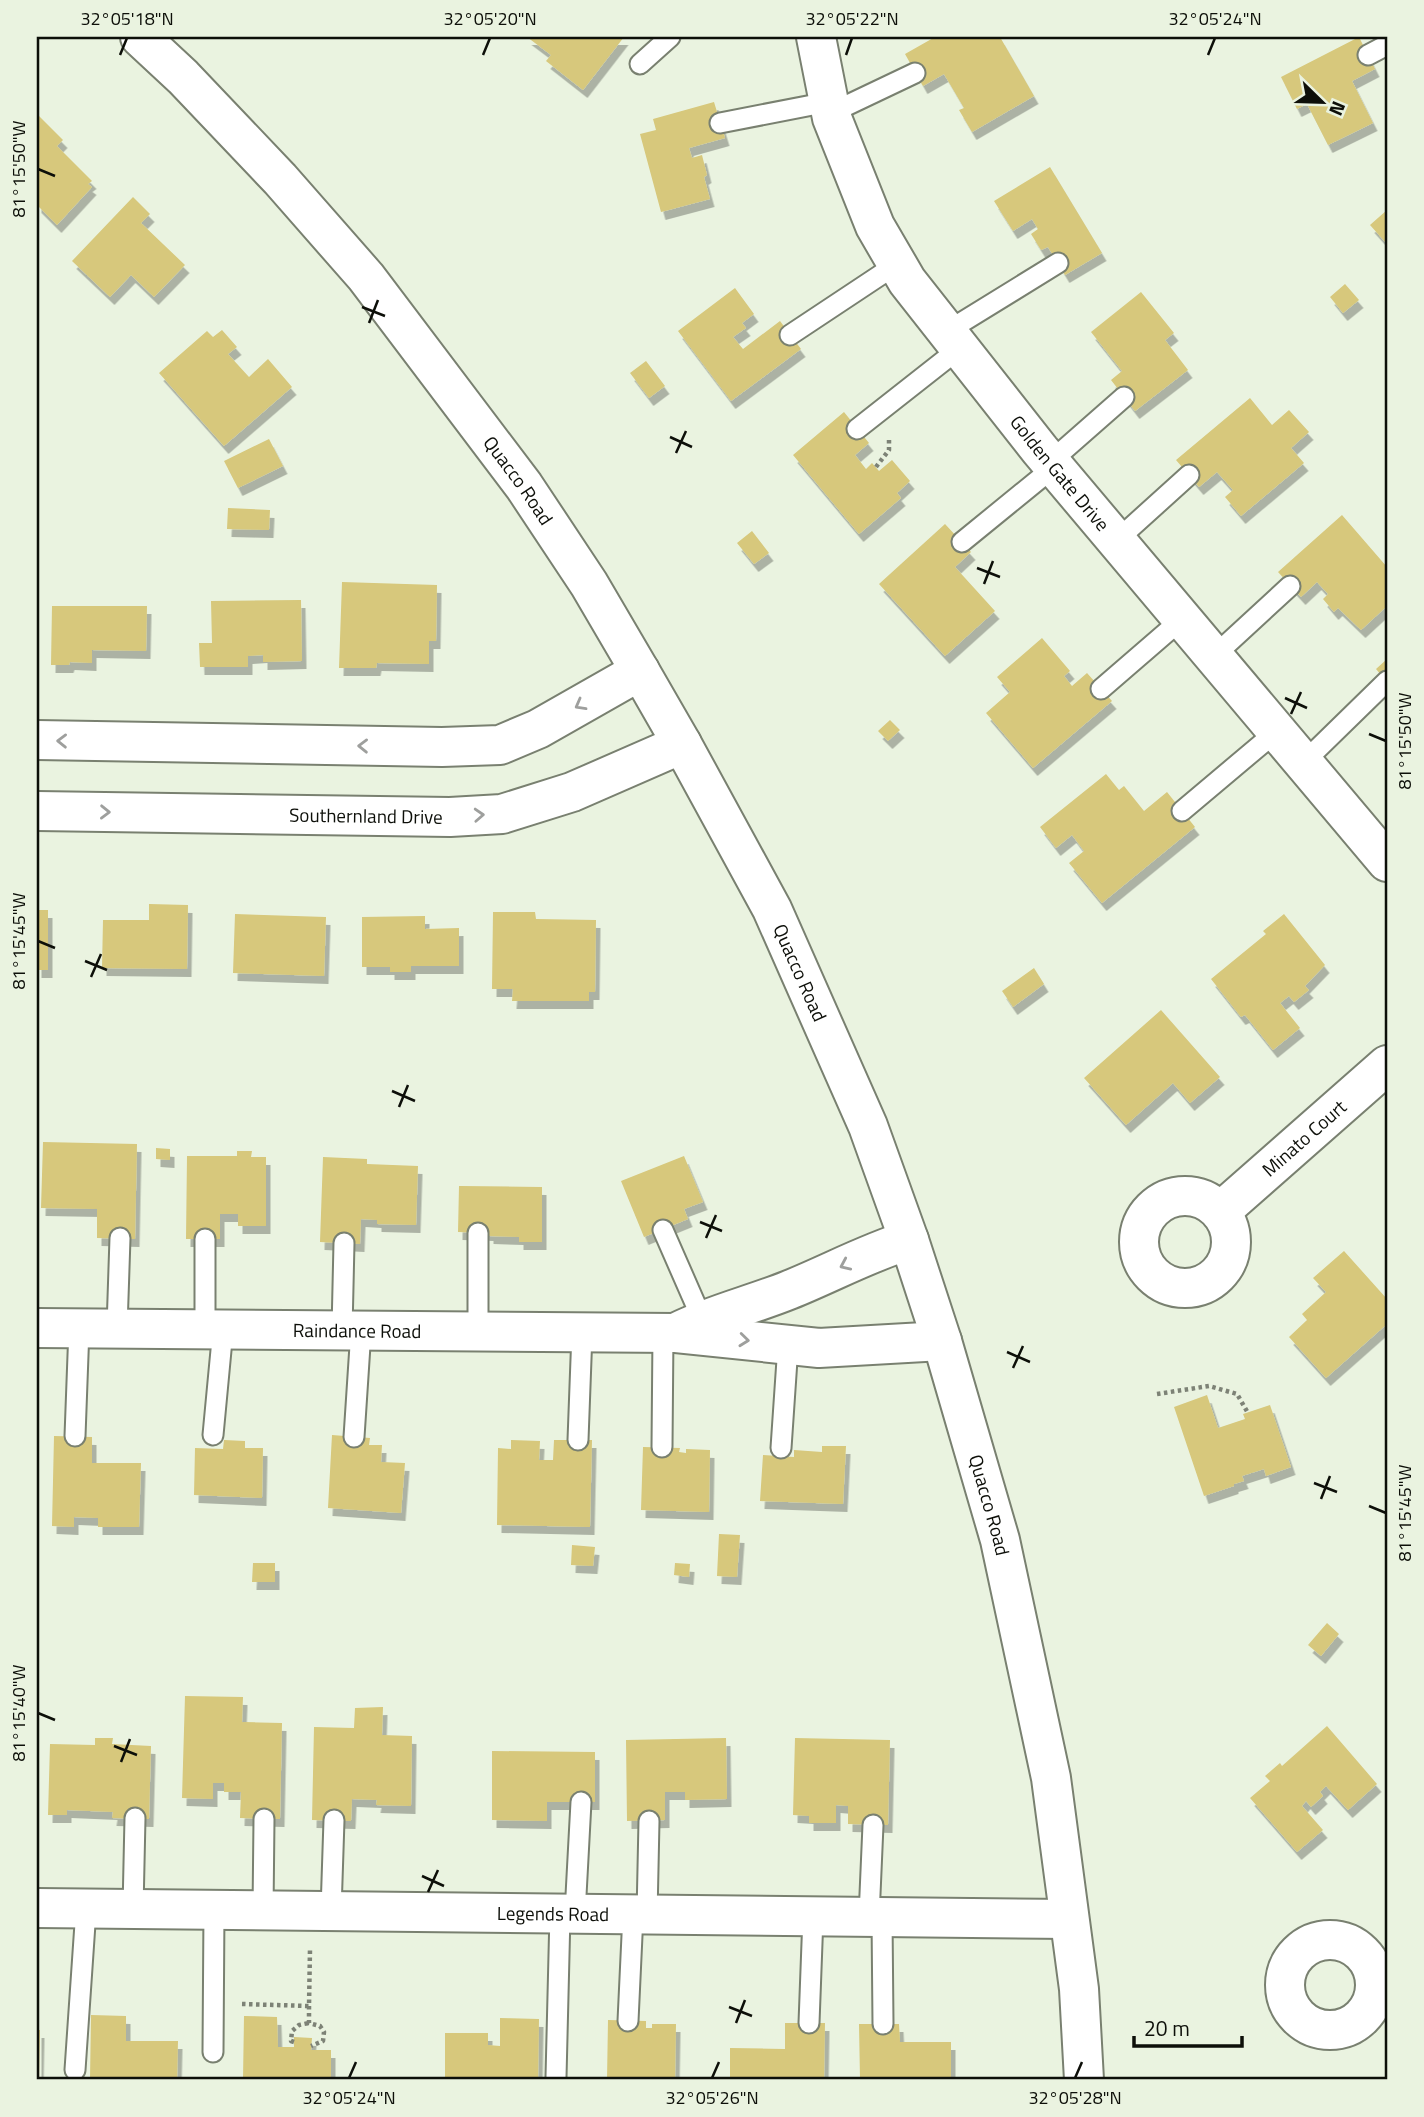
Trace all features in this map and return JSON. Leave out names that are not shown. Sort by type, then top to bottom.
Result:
[{"type":"street","name":"Quacco Road","points":[[140,37],[183,77],[271,170],[374,288],[524,486],[589,584],[682,744],[772,909],[849,1079],[909,1240],[942,1341],[1000,1540],[1051,1778],[1079,1989],[1084,2080]]},
{"type":"street","name":"Golden Gate Drive","points":[[816,37],[830,108],[875,226],[907,281],[1052,464],[1387,862]]},
{"type":"street","points":[[37,740],[442,747],[500,745],[538,729],[640,671]]},
{"type":"street","name":"Southernland Drive","points":[[37,811],[450,817],[502,814],[572,792],[682,744]]},
{"type":"street","name":"Minato Court","points":[[1220,1212],[1387,1065]]},
{"type":"street","name":"Raindance Road","points":[[681,1328],[788,1291],[883,1248],[909,1240]]},
{"type":"street","name":"Raindance Road","points":[[37,1328],[582,1332],[681,1328],[819,1348],[942,1341]]},
{"type":"street","name":"Legends Road","points":[[37,1908],[1069,1919]]},
{"type":"lane","points":[[639,64],[670,37]]},
{"type":"lane","points":[[1368,55],[1387,45]]},
{"type":"lane","points":[[720,123],[830,108],[915,73]]},
{"type":"lane","points":[[858,429],[953,340],[1058,263]]},
{"type":"lane","points":[[790,335],[897,264]]},
{"type":"lane","points":[[962,542],[1124,397]]},
{"type":"lane","points":[[1116,541],[1189,475]]},
{"type":"lane","points":[[1214,656],[1290,586]]},
{"type":"lane","points":[[1101,689],[1182,619]]},
{"type":"lane","points":[[1303,763],[1387,681]]},
{"type":"lane","points":[[1182,811],[1277,732]]},
{"type":"lane","points":[[662,1447],[681,1328],[663,1230]]},
{"type":"lane","points":[[478,1233],[478,1331]]},
{"type":"lane","points":[[75,1436],[120,1238]]},
{"type":"lane","points":[[205,1239],[214,1329],[213,1435]]},
{"type":"lane","points":[[344,1243],[351,1330],[354,1437]]},
{"type":"lane","points":[[578,1440],[582,1332]]},
{"type":"lane","points":[[781,1448],[789,1345]]},
{"type":"lane","points":[[556,2077],[568,1914],[581,1802]]},
{"type":"lane","points":[[132,1909],[135,1818]]},
{"type":"lane","points":[[263,1911],[264,1819]]},
{"type":"lane","points":[[321,1911],[334,1820]]},
{"type":"lane","points":[[628,2021],[649,1821]]},
{"type":"lane","points":[[873,1825],[883,2024]]},
{"type":"lane","points":[[75,2070],[86,1909]]},
{"type":"lane","points":[[213,2052],[214,1910]]},
{"type":"lane","points":[[809,2023],[813,1916]]},
{"type":"path","points":[[1157,1394],[1209,1386],[1237,1394],[1248,1413]]},
{"type":"path","points":[[309,2023],[321,1911]]},
{"type":"path","points":[[213,2004],[309,2006]]},
{"type":"path","points":[[294,2042],[291,2041],[292,2031],[299,2025],[309,2023],[320,2026],[324,2032],[323,2040],[311,2046]]},
{"type":"building","points":[[527,37],[624,37],[583,90],[546,61],[551,55]]},
{"type":"building","points":[[935,37],[1000,37],[1034,96],[972,132],[959,110],[964,108],[944,74],[923,86],[905,54]]},
{"type":"building","points":[[1359,37],[1375,69],[1352,81],[1373,123],[1328,145],[1307,104],[1297,109],[1281,77]]},
{"type":"building","points":[[714,102],[725,138],[689,148],[692,158],[702,155],[710,199],[661,212],[640,134],[656,130],[653,119]]},
{"type":"building","points":[[37,114],[63,140],[57,146],[92,181],[88,184],[92,187],[57,225],[37,205]]},
{"type":"building","points":[[1050,167],[1102,253],[1065,275],[1048,247],[1041,250],[1031,234],[1038,229],[1032,219],[1013,231],[994,201]]},
{"type":"building","points":[[133,197],[150,214],[141,223],[185,265],[154,297],[131,275],[110,297],[72,261]]},
{"type":"building","points":[[1387,210],[1387,244],[1370,225]]},
{"type":"building","points":[[1345,284],[1359,300],[1343,313],[1330,297]]},
{"type":"building","points":[[735,288],[754,314],[742,323],[746,328],[733,337],[743,349],[780,321],[801,349],[731,401],[678,331]]},
{"type":"building","points":[[1141,292],[1174,333],[1165,340],[1188,370],[1135,411],[1111,380],[1122,371],[1091,332]]},
{"type":"building","points":[[222,330],[237,347],[228,354],[249,377],[268,359],[292,387],[224,446],[159,373],[207,331],[213,337]]},
{"type":"building","points":[[646,361],[665,386],[649,398],[630,373]]},
{"type":"building","points":[[1250,398],[1272,425],[1289,410],[1309,432],[1291,448],[1304,463],[1241,516],[1225,497],[1233,490],[1217,472],[1199,487],[1176,460]]},
{"type":"building","points":[[844,412],[869,443],[855,455],[866,469],[872,463],[879,471],[892,460],[910,481],[897,493],[901,498],[859,534],[793,455]]},
{"type":"building","points":[[269,439],[283,466],[238,488],[224,461]]},
{"type":"building","points":[[228,508],[270,510],[269,530],[227,529]]},
{"type":"building","points":[[1342,515],[1387,567],[1387,606],[1361,630],[1338,608],[1334,612],[1323,599],[1328,594],[1317,582],[1301,597],[1278,572]]},
{"type":"building","points":[[945,524],[971,552],[955,567],[995,611],[945,656],[879,584]]},
{"type":"building","points":[[752,531],[769,553],[754,564],[737,543]]},
{"type":"building","points":[[342,582],[437,585],[436,641],[429,641],[429,664],[377,663],[376,668],[339,668]]},
{"type":"building","points":[[301,600],[302,661],[263,662],[263,655],[248,656],[248,667],[200,667],[199,643],[212,643],[211,601]]},
{"type":"building","points":[[52,606],[147,606],[146,651],[92,650],[92,663],[51,665]]},
{"type":"building","points":[[1042,638],[1070,671],[1064,676],[1072,686],[1087,673],[1112,701],[1033,768],[986,713],[1010,692],[997,677]]},
{"type":"building","points":[[1387,659],[1387,682],[1376,669]]},
{"type":"building","points":[[890,720],[900,730],[888,741],[878,731]]},
{"type":"building","points":[[1106,774],[1119,790],[1124,786],[1144,811],[1167,792],[1195,827],[1102,903],[1069,863],[1084,851],[1072,835],[1056,848],[1040,827]]},
{"type":"building","points":[[149,904],[188,905],[187,969],[102,968],[103,920],[149,920]]},
{"type":"building","points":[[37,910],[48,910],[48,970],[37,970]]},
{"type":"building","points":[[493,912],[535,912],[536,919],[596,920],[595,992],[589,992],[589,1001],[512,1001],[513,989],[492,989]]},
{"type":"building","points":[[235,914],[326,917],[324,976],[233,973]]},
{"type":"building","points":[[1284,914],[1325,965],[1305,986],[1309,990],[1294,1002],[1289,996],[1280,1003],[1300,1028],[1273,1050],[1245,1015],[1241,1017],[1211,979],[1266,934],[1263,931]]},
{"type":"building","points":[[425,916],[425,929],[459,928],[459,966],[411,966],[411,972],[390,972],[390,967],[362,967],[362,917]]},
{"type":"building","points":[[1034,968],[1044,984],[1013,1007],[1002,991]]},
{"type":"building","points":[[1161,1010],[1220,1077],[1190,1103],[1173,1083],[1126,1125],[1084,1078]]},
{"type":"building","points":[[43,1142],[137,1144],[135,1239],[97,1238],[97,1209],[41,1208]]},
{"type":"building","points":[[156,1148],[170,1149],[170,1160],[156,1159]]},
{"type":"building","points":[[237,1151],[252,1151],[251,1157],[266,1157],[266,1226],[238,1226],[238,1214],[220,1214],[220,1239],[186,1239],[187,1156],[237,1156]]},
{"type":"building","points":[[684,1156],[703,1202],[684,1209],[688,1219],[644,1237],[621,1181]]},
{"type":"building","points":[[323,1157],[367,1159],[367,1164],[418,1166],[416,1225],[377,1224],[377,1220],[361,1219],[360,1244],[320,1242]]},
{"type":"building","points":[[459,1186],[542,1187],[542,1242],[519,1242],[519,1237],[458,1232]]},
{"type":"building","points":[[1344,1251],[1387,1299],[1387,1324],[1326,1378],[1289,1337],[1307,1320],[1302,1314],[1326,1292],[1313,1278]]},
{"type":"building","points":[[1207,1395],[1218,1428],[1245,1419],[1243,1414],[1270,1405],[1291,1467],[1266,1476],[1264,1469],[1242,1476],[1244,1481],[1204,1496],[1174,1407]]},
{"type":"building","points":[[332,1435],[370,1438],[369,1445],[382,1445],[381,1462],[405,1463],[401,1513],[328,1508]]},
{"type":"building","points":[[54,1436],[92,1437],[92,1463],[141,1463],[139,1527],[98,1527],[98,1518],[74,1517],[74,1527],[52,1526]]},
{"type":"building","points":[[224,1440],[245,1441],[245,1448],[263,1448],[262,1498],[194,1495],[195,1448],[223,1449]]},
{"type":"building","points":[[511,1440],[540,1441],[539,1460],[553,1460],[554,1440],[592,1440],[590,1527],[497,1525],[498,1448],[511,1449]]},
{"type":"building","points":[[822,1446],[846,1446],[843,1504],[760,1501],[763,1455],[794,1457],[794,1450],[822,1452]]},
{"type":"building","points":[[643,1447],[680,1448],[679,1452],[686,1453],[686,1449],[710,1450],[709,1512],[641,1510]]},
{"type":"building","points":[[719,1534],[740,1535],[737,1577],[717,1576]]},
{"type":"building","points":[[572,1545],[595,1547],[593,1566],[571,1565]]},
{"type":"building","points":[[253,1563],[275,1563],[275,1582],[252,1582]]},
{"type":"building","points":[[675,1563],[690,1564],[689,1577],[674,1575]]},
{"type":"building","points":[[1327,1623],[1339,1634],[1321,1656],[1308,1645]]},
{"type":"building","points":[[185,1696],[243,1697],[242,1722],[282,1723],[280,1819],[240,1818],[241,1792],[224,1792],[224,1783],[213,1783],[213,1799],[182,1798]]},
{"type":"building","points":[[383,1707],[382,1735],[412,1736],[411,1806],[376,1805],[377,1800],[352,1799],[351,1821],[312,1820],[314,1727],[354,1728],[355,1708]]},
{"type":"building","points":[[1327,1726],[1377,1784],[1348,1810],[1326,1786],[1320,1792],[1323,1796],[1311,1807],[1306,1801],[1302,1806],[1323,1830],[1297,1852],[1250,1798],[1270,1781],[1265,1776],[1280,1763],[1282,1766]]},
{"type":"building","points":[[95,1738],[113,1738],[112,1744],[151,1746],[149,1819],[112,1818],[113,1812],[67,1810],[67,1815],[48,1815],[50,1744],[95,1745]]},
{"type":"building","points":[[726,1738],[727,1799],[685,1800],[685,1792],[665,1792],[665,1820],[627,1821],[626,1740]]},
{"type":"building","points":[[795,1738],[890,1740],[888,1825],[848,1824],[848,1806],[836,1805],[836,1823],[809,1823],[809,1816],[793,1815]]},
{"type":"building","points":[[492,1751],[595,1752],[595,1802],[547,1802],[547,1821],[492,1820]]},
{"type":"building","points":[[91,2015],[126,2016],[126,2041],[178,2041],[177,2080],[90,2080]]},
{"type":"building","points":[[244,2016],[277,2017],[278,2047],[294,2047],[294,2037],[312,2038],[311,2050],[331,2050],[331,2080],[243,2080]]},
{"type":"building","points":[[500,2018],[539,2019],[538,2080],[445,2080],[445,2033],[488,2033],[488,2045],[500,2046]]},
{"type":"building","points":[[608,2020],[646,2021],[646,2028],[652,2028],[652,2024],[676,2024],[675,2080],[607,2080]]},
{"type":"building","points":[[785,2023],[825,2023],[824,2080],[730,2080],[730,2048],[785,2049]]},
{"type":"building","points":[[859,2024],[899,2024],[900,2042],[951,2042],[951,2077],[961,2077],[961,2080],[860,2080]]},
{"type":"building","points":[[37,2030],[40,2030],[39,2080],[37,2080]]}]
